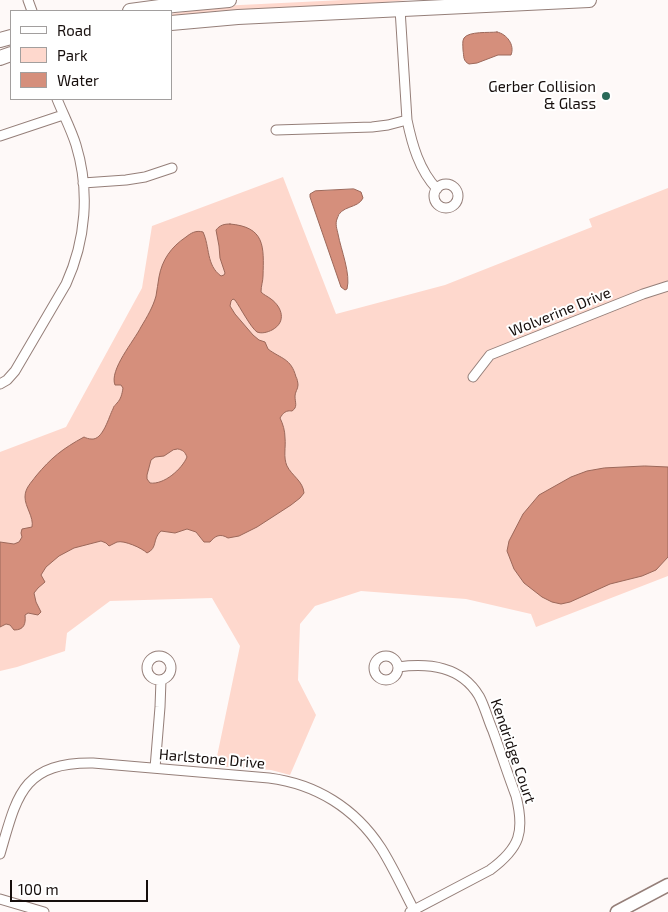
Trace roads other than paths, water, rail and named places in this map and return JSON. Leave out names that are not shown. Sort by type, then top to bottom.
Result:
[{"type":"main road","points":[[138,10],[229,0]]},
{"type":"main road","points":[[172,23],[238,17],[530,1],[589,0]]},
{"type":"street","points":[[400,9],[407,120],[420,164],[437,189]]},
{"type":"street","points":[[0,384],[15,371],[66,284],[79,249],[84,215],[84,182],[81,162],[56,100]]},
{"type":"street","points":[[0,136],[63,115]]},
{"type":"street","points":[[276,130],[372,127],[407,120]]},
{"type":"street","points":[[84,182],[146,177],[172,168]]},
{"type":"street","name":"Wolverine Drive","points":[[473,378],[490,355],[643,294],[668,286]]},
{"type":"street","name":"Kendridge Court","points":[[398,667],[428,665],[445,669],[458,674],[474,689],[483,704],[516,796],[521,824],[517,841],[511,851],[499,863],[490,870],[412,911]]},
{"type":"street","points":[[154,768],[161,680]]},
{"type":"street","name":"Harlstone Drive","points":[[0,854],[14,807],[22,792],[39,774],[52,768],[77,763],[282,780],[318,791],[357,819],[374,838],[386,856],[412,911]]},
{"type":"street","points":[[617,912],[668,885]]},
{"type":"street","points":[[0,899],[44,912]]},
{"type":"water","points":[[497,32],[509,40],[512,47],[511,55],[498,55],[477,63],[469,64],[466,62],[463,50],[464,38],[475,33]]},
{"type":"water","points":[[354,189],[361,192],[363,198],[357,204],[342,211],[336,223],[348,276],[347,289],[345,290],[341,287],[310,194],[315,191]]},
{"type":"water","points":[[228,224],[250,229],[260,240],[263,256],[261,292],[275,302],[280,310],[281,319],[277,327],[261,333],[257,332],[252,326],[235,300],[231,301],[230,306],[253,335],[265,342],[268,349],[288,362],[294,371],[298,385],[295,395],[296,406],[292,411],[285,412],[280,418],[285,433],[286,463],[289,470],[302,485],[304,493],[291,505],[239,536],[228,538],[220,535],[210,542],[204,542],[196,532],[187,529],[175,533],[161,531],[158,534],[153,549],[147,553],[124,542],[116,542],[109,546],[101,541],[74,548],[59,556],[46,567],[41,575],[45,582],[34,593],[41,612],[38,615],[28,613],[25,615],[25,624],[20,629],[14,630],[10,625],[6,624],[0,627],[0,542],[14,544],[19,542],[22,537],[22,529],[32,527],[32,520],[25,501],[27,488],[57,454],[84,437],[95,439],[102,432],[119,400],[123,388],[121,385],[115,385],[116,372],[123,356],[152,308],[160,271],[168,254],[190,234],[203,232],[213,267],[221,276],[224,275],[216,230]],"holes":[[[178,449],[184,452],[187,457],[185,462],[167,479],[150,483],[147,475],[151,460]]]},
{"type":"water","points":[[668,467],[668,557],[656,570],[642,576],[610,584],[570,602],[561,604],[542,597],[524,583],[514,569],[507,551],[509,541],[523,514],[539,495],[571,477],[587,471],[604,468]]},
{"type":"place","name":"Gerber Collision & Glass","points":[[606,96]]}]
